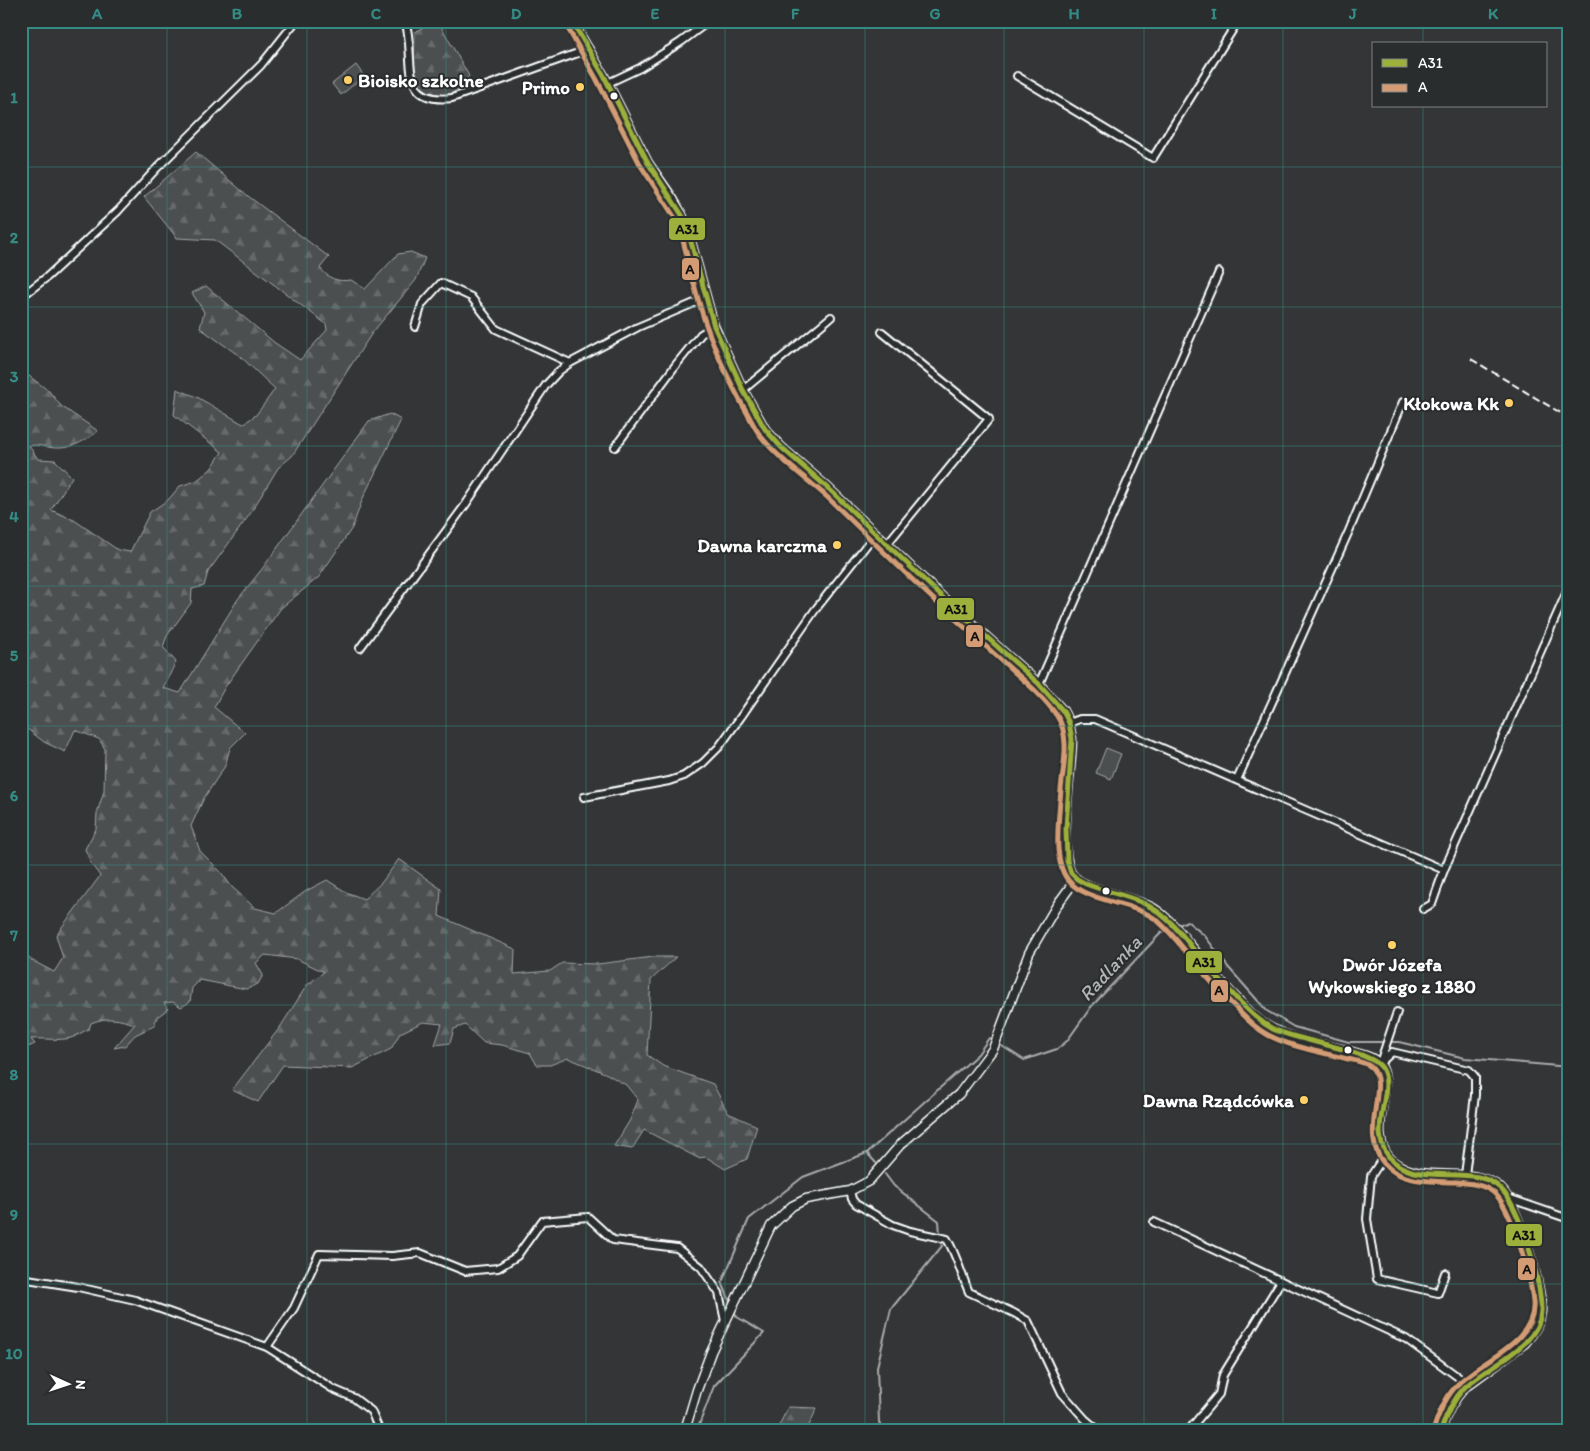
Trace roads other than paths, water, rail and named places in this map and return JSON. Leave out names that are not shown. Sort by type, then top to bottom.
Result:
[{"type":"street","points":[[21,297],[47,277],[118,211],[157,168],[260,65],[296,21]]},
{"type":"street","points":[[405,21],[408,28],[410,71],[416,86],[425,97],[437,100],[452,98],[589,49]]},
{"type":"street","points":[[572,21],[608,83],[641,149],[682,215],[714,326],[743,390],[765,428],[781,447],[828,488],[941,596],[1039,684],[1063,712],[1069,724],[1072,739],[1066,842],[1070,871],[1085,884],[1140,901],[1155,910],[1170,922],[1232,994],[1263,1023],[1302,1039],[1360,1054],[1375,1060],[1383,1068],[1385,1079],[1380,1137],[1386,1153],[1395,1162],[1414,1171],[1465,1175],[1490,1181],[1502,1190],[1508,1198],[1518,1218],[1536,1276],[1540,1294],[1541,1317],[1532,1335],[1525,1343],[1456,1396],[1441,1430]]},
{"type":"street","points":[[608,83],[640,68],[681,42],[709,21]]},
{"type":"street","points":[[1018,76],[1153,158],[1238,21]]},
{"type":"street","points":[[1039,684],[1219,272]]},
{"type":"street","points":[[415,327],[422,304],[440,283],[471,297],[496,329],[570,363]]},
{"type":"street","points":[[360,648],[466,504],[546,385],[559,371],[570,363],[638,327],[688,304],[706,298]]},
{"type":"street","points":[[743,390],[831,318]]},
{"type":"street","points":[[615,447],[674,366],[701,334],[714,326]]},
{"type":"street","points":[[882,332],[989,419],[887,544]]},
{"type":"street","points":[[1237,780],[1345,540],[1404,402]]},
{"type":"street","points":[[584,797],[669,781],[684,776],[703,763],[719,746],[815,610],[876,533]]},
{"type":"street","points":[[1423,909],[1432,904],[1444,870],[1569,587]]},
{"type":"street","points":[[1069,724],[1080,719],[1095,719],[1444,870]]},
{"type":"street","points":[[685,1430],[705,1367],[737,1294],[771,1226],[792,1206],[806,1199],[850,1192],[869,1181],[901,1144],[959,1094],[994,1046],[1029,953],[1057,905],[1076,878]]},
{"type":"street","points":[[1379,1064],[1388,1042],[1396,1012]]},
{"type":"street","points":[[1379,1064],[1392,1052],[1469,1070],[1475,1077],[1475,1095],[1465,1175]]},
{"type":"street","points":[[1386,1153],[1371,1176],[1368,1219],[1377,1279],[1438,1293],[1445,1273]]},
{"type":"street","points":[[850,1192],[856,1204],[892,1225],[947,1239],[956,1254],[962,1278],[969,1292],[1028,1321],[1062,1393],[1085,1419],[1098,1430]]},
{"type":"street","points":[[1508,1198],[1569,1219]]},
{"type":"street","points":[[267,1347],[294,1308],[319,1254],[392,1256],[420,1253],[465,1271],[498,1268],[517,1256],[542,1221],[588,1217],[613,1240],[678,1248],[701,1267],[719,1293],[725,1321]]},
{"type":"street","points":[[1154,1222],[1406,1339],[1468,1385]]},
{"type":"street","points":[[21,1278],[78,1287],[135,1300],[267,1347],[333,1389],[354,1398],[372,1411],[378,1430]]},
{"type":"street","points":[[1189,1430],[1219,1394],[1223,1375],[1281,1281]]},
{"type":"waterway","name":"Radlanka","points":[[1177,926],[1187,921],[1205,936],[1228,967],[1267,1011],[1294,1027],[1349,1042],[1399,1042],[1465,1058],[1569,1067]]},
{"type":"waterway","name":"Radlanka","points":[[997,1043],[1024,1060],[1057,1049],[1067,1041],[1091,1007],[1161,933],[1173,928]]},
{"type":"waterway","points":[[731,1304],[722,1282],[749,1219],[803,1177],[867,1153],[978,1054],[989,1038],[993,1040]]},
{"type":"waterway","points":[[867,1153],[876,1163]]},
{"type":"waterway","points":[[885,1174],[894,1186],[939,1221],[940,1234]]},
{"type":"waterway","points":[[882,1430],[879,1422],[877,1367],[891,1309],[942,1246],[941,1240]]},
{"type":"waterway","name":"Radlanka","points":[[697,1430],[714,1386],[764,1333],[737,1317],[734,1311]]},
{"type":"railway","points":[[1471,359],[1569,418]]},
{"type":"place","name":"Bioisko szkolne","points":[[348,80]]},
{"type":"place","name":"Primo","points":[[580,87]]},
{"type":"place","name":"Kłokowa Kk","points":[[1509,403]]},
{"type":"place","name":"Dawna karczma","points":[[837,545]]},
{"type":"place","name":"Dwór Józefa Wykowskiego z 1880","points":[[1392,945]]},
{"type":"place","name":"Dawna Rządcówka","points":[[1304,1100]]}]
